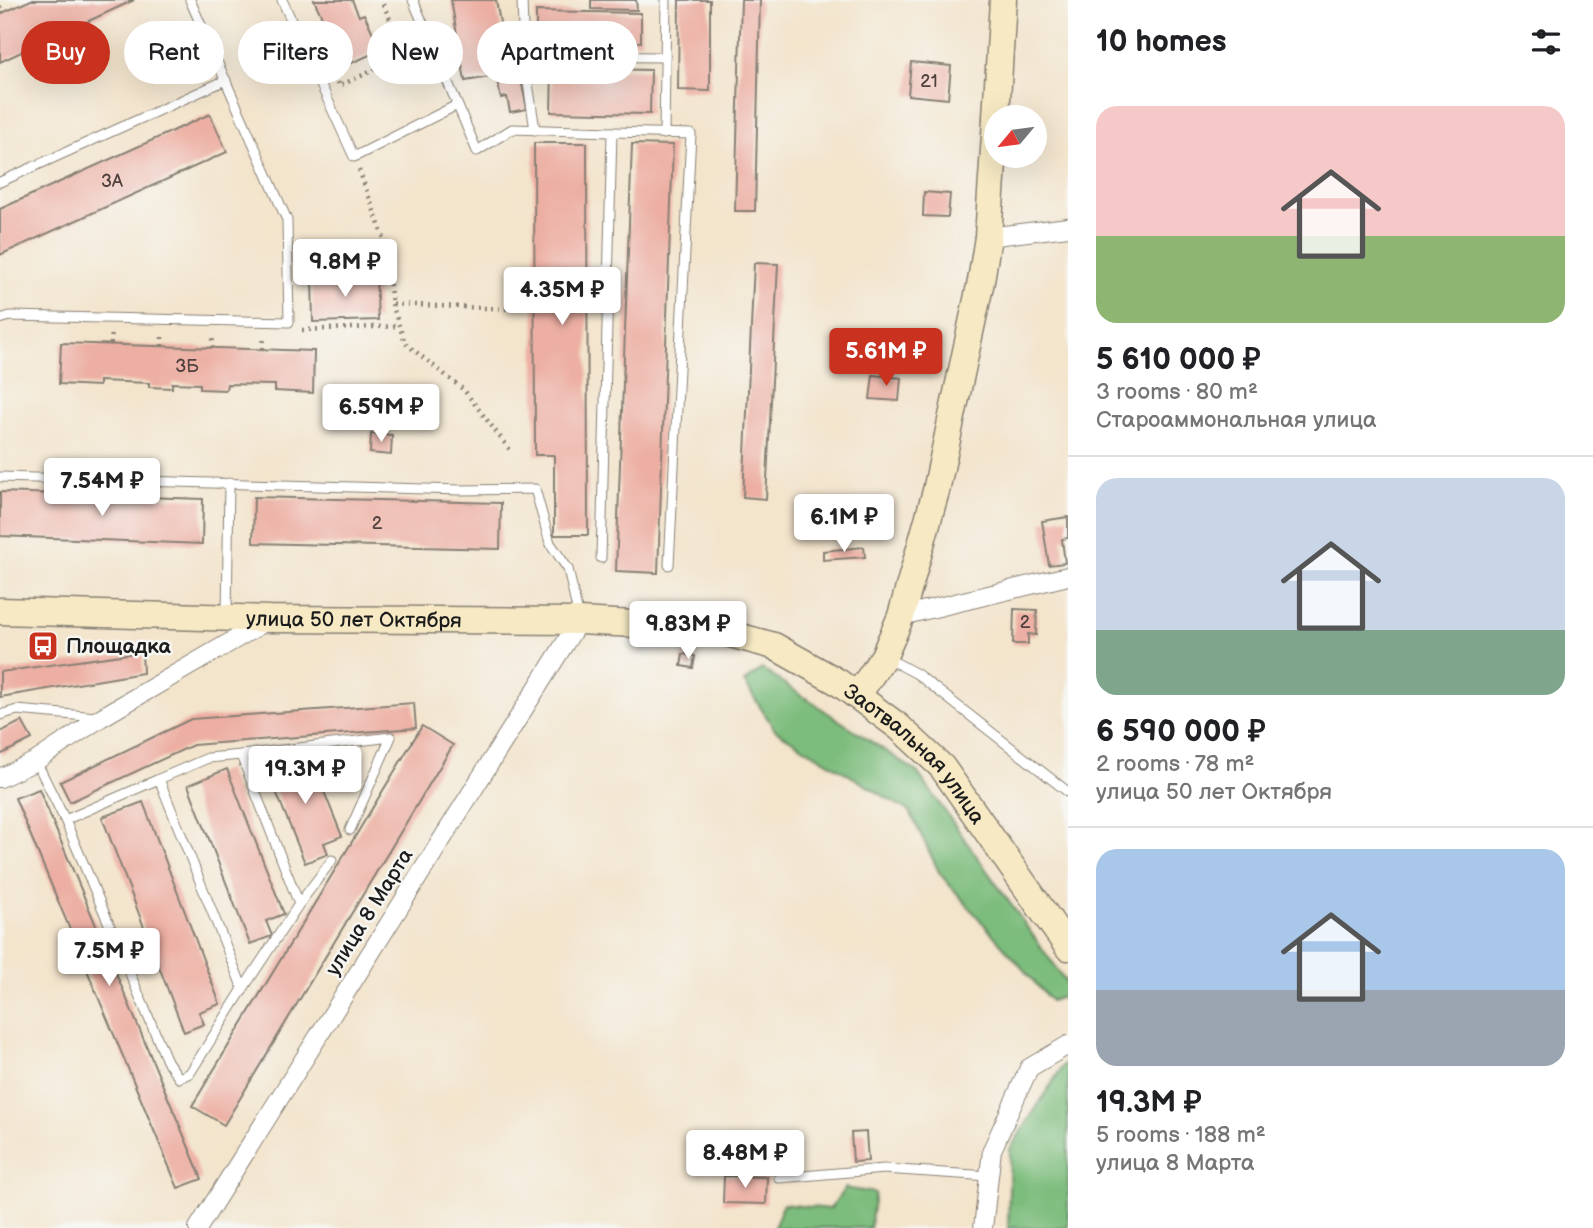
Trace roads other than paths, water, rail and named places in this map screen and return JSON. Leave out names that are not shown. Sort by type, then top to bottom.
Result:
[{"type":"main road","points":[[997,105],[1003,0]]},
{"type":"main road","points":[[857,696],[884,656],[901,616],[936,491],[988,237],[993,168]]},
{"type":"main road","name":"улица 50 лет Октября","points":[[0,611],[270,619],[579,621],[708,628]]},
{"type":"main road","name":"Заотвальная улица","points":[[708,628],[774,646],[857,696],[899,727],[943,767],[1068,947]]},
{"type":"street","points":[[988,237],[1068,227]]},
{"type":"street","points":[[901,616],[1068,576]]},
{"type":"street","points":[[0,778],[36,761],[102,717],[270,619]]},
{"type":"street","name":"улица 8 Марта","points":[[198,1228],[579,621]]},
{"type":"street","points":[[983,1228],[992,1150],[1029,1069],[1068,1045]]},
{"type":"lane","points":[[0,319],[10,316],[289,322],[287,220],[190,0]]},
{"type":"lane","points":[[282,0],[354,157],[457,105]]},
{"type":"lane","points":[[413,0],[477,151],[512,129],[691,135],[669,565]]},
{"type":"lane","points":[[522,0],[523,21]]},
{"type":"lane","points":[[664,134],[666,0]]},
{"type":"lane","points":[[638,57],[665,57]]},
{"type":"lane","points":[[0,182],[226,80]]},
{"type":"lane","points":[[529,84],[536,130]]},
{"type":"lane","points":[[601,558],[612,132]]},
{"type":"lane","points":[[0,477],[535,489],[550,543],[568,569],[579,621]]},
{"type":"lane","points":[[227,618],[229,483]]},
{"type":"lane","points":[[884,656],[917,674],[1068,792]]},
{"type":"lane","points":[[0,715],[17,710],[102,717]]},
{"type":"lane","points":[[65,820],[208,758],[391,737],[350,830]]},
{"type":"lane","points":[[241,755],[299,904]]},
{"type":"lane","points":[[36,761],[65,820],[167,1061],[179,1078],[190,1073],[299,904],[332,860]]},
{"type":"lane","points":[[159,779],[243,989]]},
{"type":"lane","points":[[779,1178],[884,1169],[989,1176]]},
{"type":"place","name":"Площадка","points":[[43,646]]}]
